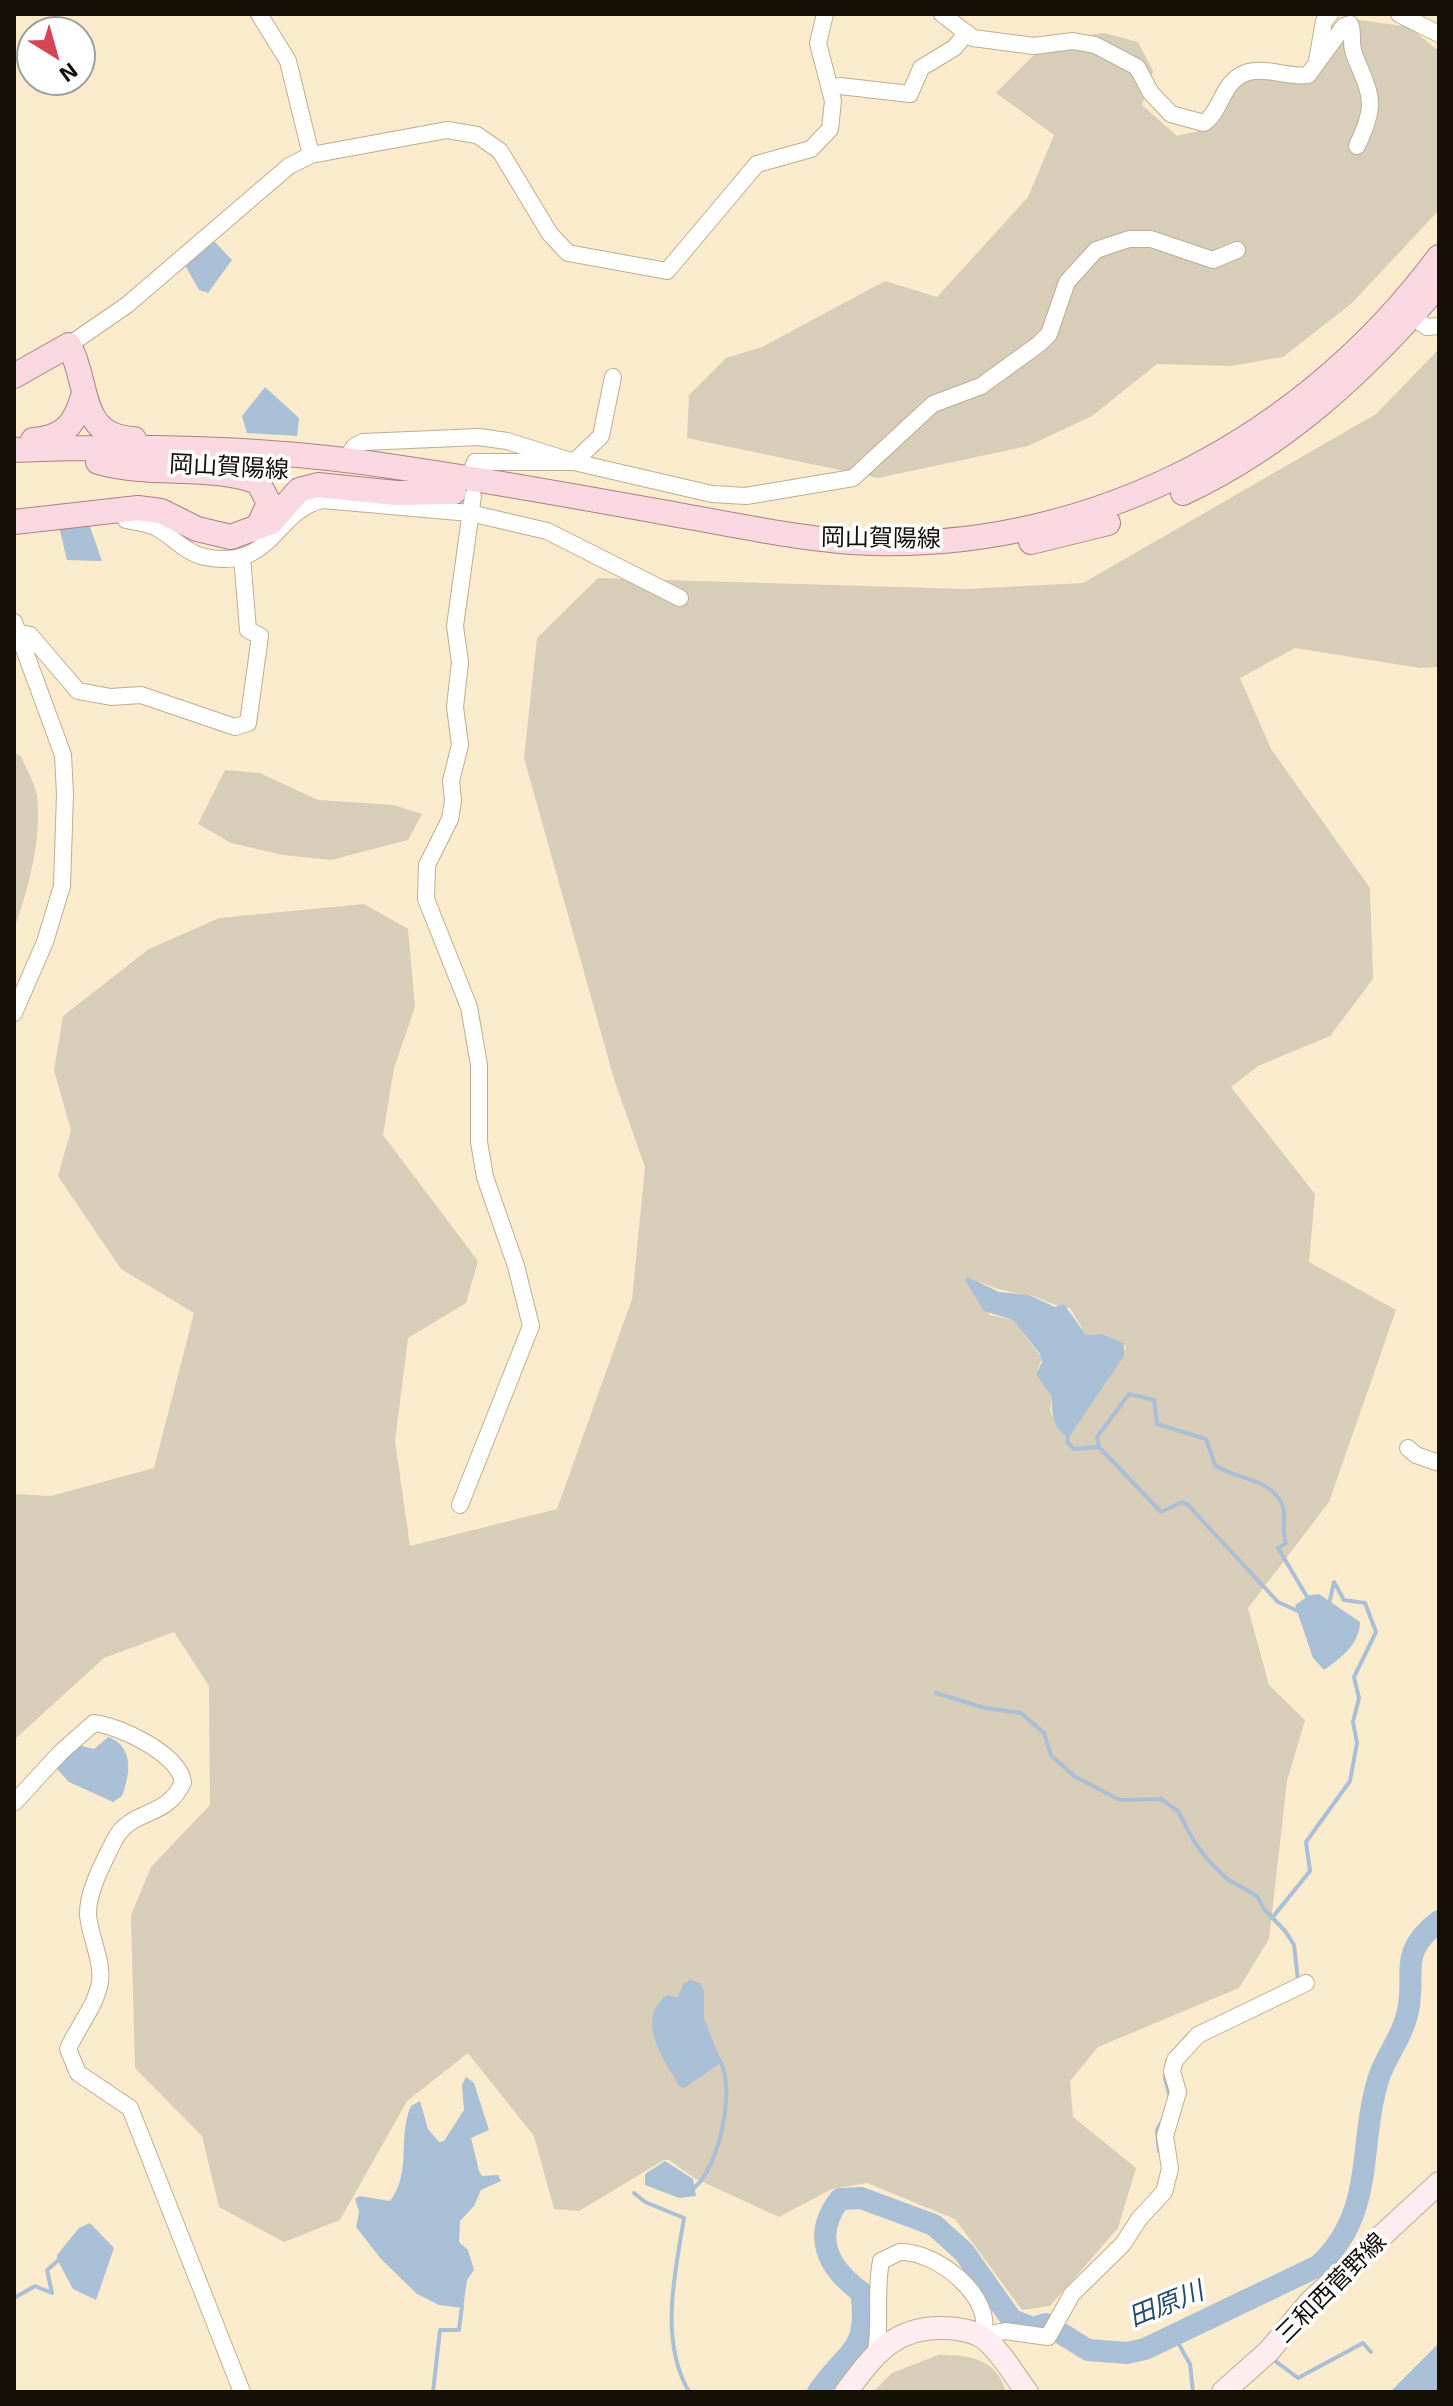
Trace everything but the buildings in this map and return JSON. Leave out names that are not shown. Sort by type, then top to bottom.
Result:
[{"type":"main road","name":"岡山賀陽線","points":[[14,466],[98,462],[299,471],[467,495],[873,543],[945,540],[1000,533],[1081,515],[1137,496],[1201,466],[1268,425],[1333,373],[1396,310],[1439,257]]},
{"type":"main road","name":"岡山賀陽線","points":[[14,450],[139,447],[236,450],[345,460],[467,495],[772,548],[843,555],[946,555],[1072,535],[1138,513],[1201,484],[1281,437],[1351,380],[1439,284]]},
{"type":"main road","points":[[14,376],[69,345]]},
{"type":"main road","name":"岡山賀陽線","points":[[69,345],[79,364],[93,420],[107,435],[125,439],[218,442],[236,450]]},
{"type":"main road","points":[[14,441],[48,439],[61,434],[71,426],[84,393]]},
{"type":"main road","name":"岡山賀陽線","points":[[98,462],[131,471],[240,475],[258,482],[269,503],[258,527]]},
{"type":"main road","name":"岡山賀陽線","points":[[14,522],[121,509],[161,511],[213,535],[231,537],[271,522],[299,490],[318,485],[396,493],[467,495]]},
{"type":"main road","name":"三和西菅野線","points":[[1223,2392],[1269,2351],[1310,2302],[1439,2183]]},
{"type":"main road","points":[[846,2392],[876,2352],[897,2335],[933,2327],[952,2328],[982,2336],[1005,2358],[1027,2392]]},
{"type":"street","points":[[259,14],[288,61],[311,155]]},
{"type":"street","points":[[69,345],[127,305],[289,166],[311,155],[447,130],[477,135],[500,151],[550,234],[568,253],[660,272],[675,266],[757,164],[811,149],[823,139],[834,115],[818,43],[825,14]]},
{"type":"street","points":[[942,14],[973,38],[1034,46],[1073,41],[1095,45],[1137,67],[1151,93],[1171,114],[1196,123],[1204,123],[1211,118],[1230,83],[1242,75],[1273,69],[1304,76],[1318,63],[1344,26],[1352,25],[1350,41],[1371,89],[1367,125],[1357,146]]},
{"type":"street","points":[[1318,63],[1324,21],[1330,14]]},
{"type":"street","points":[[1399,14],[1427,25],[1439,34]]},
{"type":"street","points":[[830,89],[840,86],[910,94],[921,68],[954,48],[967,33]]},
{"type":"street","points":[[345,460],[355,446],[363,442],[479,437],[507,441],[574,462],[712,494],[746,496],[853,478],[933,404],[981,386],[1039,344],[1049,334],[1067,282],[1096,250],[1129,239],[1151,239],[1213,260],[1237,250]]},
{"type":"street","points":[[1412,317],[1427,327],[1439,326]]},
{"type":"street","points":[[460,1505],[531,1326],[516,1266],[485,1177],[479,1142],[479,1065],[469,1007],[426,899],[427,865],[450,819],[453,801],[451,781],[460,745],[455,707],[460,662],[455,626],[467,495],[475,462],[574,462],[601,436],[613,377]]},
{"type":"street","points":[[121,509],[126,520],[154,526],[203,557],[242,557],[273,540],[293,514],[307,504],[323,500],[467,495],[547,531],[680,598]]},
{"type":"street","points":[[16,628],[30,635],[78,691],[111,697],[141,695],[235,727],[248,723],[260,636],[248,630],[242,557]]},
{"type":"street","points":[[14,1013],[45,942],[62,886],[65,843],[63,755],[16,628]]},
{"type":"street","points":[[1408,1448],[1416,1455],[1439,1463]]},
{"type":"street","points":[[14,1803],[61,1752],[94,1723],[167,1755],[181,1770],[183,1782],[169,1804],[129,1821],[116,1837],[93,1892],[88,1912],[101,1977],[97,1997],[68,2049],[78,2073],[130,2108],[135,2117],[149,2163],[242,2392]]},
{"type":"street","points":[[982,2336],[1005,2331],[1048,2337],[1072,2294],[1123,2244],[1139,2219],[1164,2192],[1170,2169],[1165,2136],[1178,2092],[1172,2071],[1175,2060],[1198,2035],[1306,1983]]},
{"type":"street","points":[[876,2352],[880,2329],[877,2282],[881,2261],[900,2252],[929,2259],[950,2271],[981,2309],[986,2326],[982,2336]]},
{"type":"shaded area","points":[[1345,18],[1409,27],[1439,51],[1439,210],[1352,303],[1283,357],[1230,366],[1157,364],[1092,416],[1028,446],[878,478],[687,438],[689,395],[726,358],[762,347],[885,281],[937,297],[1028,197],[1054,135],[996,93],[1048,41],[1104,33],[1138,42],[1153,71],[1142,105],[1177,136],[1207,129],[1225,97],[1242,81],[1266,75],[1302,73]]},
{"type":"shaded area","points":[[1439,349],[1439,667],[1420,668],[1295,648],[1240,678],[1271,749],[1370,888],[1373,979],[1330,1036],[1258,1066],[1231,1087],[1315,1194],[1309,1262],[1396,1310],[1329,1502],[1248,1608],[1269,1685],[1305,1720],[1287,1781],[1269,1939],[1239,1988],[1098,2047],[1070,2081],[1073,2117],[1136,2168],[1118,2228],[1050,2306],[1022,2310],[955,2219],[867,2183],[832,2189],[779,2217],[694,2178],[669,2160],[664,2160],[579,2211],[554,2209],[534,2136],[468,2053],[407,2101],[340,2220],[284,2242],[219,2207],[202,2136],[135,2068],[131,1915],[151,1867],[210,1805],[209,1686],[174,1632],[104,1658],[14,1740],[14,1494],[51,1496],[154,1468],[194,1313],[121,1269],[58,1176],[71,1130],[54,1070],[63,1016],[149,949],[219,918],[364,904],[408,929],[415,1007],[394,1068],[383,1135],[478,1261],[466,1303],[408,1338],[395,1441],[410,1546],[557,1509],[632,1299],[645,1167],[614,1079],[524,758],[537,638],[598,578],[966,589],[1083,583],[1376,414]],"holes":[[[968,1277],[997,1289],[1070,1308],[1086,1335],[1102,1334],[1124,1343],[1126,1348],[1060,1431],[1050,1411],[1052,1398],[1036,1374],[1042,1358],[1013,1320],[990,1315]],[[704,1991],[704,2018],[722,2062],[667,1995],[678,1997],[681,1993]]]},
{"type":"shaded area","points":[[14,753],[21,756],[32,781],[38,813],[33,864],[14,930]]},
{"type":"shaded area","points":[[225,770],[260,773],[318,800],[394,805],[422,814],[408,840],[331,860],[283,855],[231,843],[198,824]]},
{"type":"shaded area","points":[[938,2355],[980,2360],[995,2371],[1006,2392],[873,2392],[892,2373]]},
{"type":"water","points":[[214,241],[232,260],[208,293],[199,290],[185,265]]},
{"type":"water","points":[[265,387],[299,418],[297,436],[247,433],[242,416]]},
{"type":"water","points":[[89,524],[102,561],[67,560],[59,527]]},
{"type":"water","points":[[968,1277],[999,1292],[1029,1295],[1055,1307],[1064,1304],[1086,1335],[1102,1334],[1124,1343],[1124,1356],[1069,1437],[1057,1426],[1052,1398],[1036,1374],[1042,1362],[1040,1354],[1013,1320],[984,1311],[965,1280]]},
{"type":"water","points":[[1319,1594],[1360,1622],[1353,1644],[1324,1670],[1313,1658],[1295,1605],[1310,1595]]},
{"type":"water","points":[[108,1737],[123,1747],[128,1762],[122,1796],[113,1802],[69,1782],[56,1768],[78,1745],[94,1749]]},
{"type":"water","points":[[690,1980],[700,1983],[704,1990],[704,2018],[722,2062],[684,2088],[679,2086],[660,2052],[652,2028],[657,2005],[667,1995],[678,1997],[683,1984]]},
{"type":"water","points":[[466,2077],[474,2083],[489,2130],[471,2138],[479,2171],[482,2176],[498,2175],[501,2181],[481,2190],[474,2206],[460,2221],[459,2242],[468,2250],[474,2270],[467,2280],[463,2308],[439,2305],[417,2294],[381,2259],[356,2227],[359,2212],[355,2199],[360,2196],[390,2201],[401,2179],[405,2130],[411,2106],[420,2101],[428,2129],[439,2142],[444,2141],[464,2110],[462,2085]]},
{"type":"water","points":[[665,2161],[693,2179],[696,2196],[679,2198],[645,2185],[645,2174]]},
{"type":"water","points":[[90,2223],[114,2248],[96,2300],[73,2289],[57,2259],[79,2228]]},
{"type":"water","points":[[1437,2345],[1439,2392],[1390,2392]]},
{"type":"waterway","points":[[1099,1447],[1097,1437],[1129,1394],[1154,1400],[1157,1424],[1206,1439],[1215,1465],[1261,1484],[1276,1495],[1283,1508],[1286,1543],[1278,1548],[1309,1600]]},
{"type":"waterway","points":[[1068,1434],[1067,1442],[1074,1449],[1099,1447],[1161,1512],[1182,1502],[1188,1505],[1278,1602],[1298,1611]]},
{"type":"waterway","points":[[1272,1918],[1310,1871],[1306,1842],[1350,1781],[1357,1743],[1353,1722],[1359,1698],[1354,1677],[1376,1632],[1365,1603],[1344,1600],[1334,1582],[1329,1604]]},
{"type":"waterway","points":[[936,1693],[985,1708],[1021,1713],[1044,1733],[1051,1755],[1074,1776],[1120,1800],[1161,1799],[1178,1811],[1207,1859],[1227,1879],[1257,1896],[1264,1909],[1286,1932],[1294,1945],[1298,1980]]},
{"type":"waterway","name":"田原川","points":[[818,2392],[854,2349],[862,2327],[861,2292],[840,2273],[827,2250],[826,2226],[840,2199],[861,2198],[934,2225],[964,2252],[1012,2320],[1033,2328],[1046,2324],[1088,2350],[1127,2353],[1145,2349],[1318,2266],[1337,2245],[1357,2201],[1372,2103],[1379,2077],[1407,2015],[1412,1955],[1425,1933],[1439,1921]]},
{"type":"waterway","points":[[1172,2053],[1190,2033]]},
{"type":"waterway","points":[[694,2188],[711,2164],[722,2128],[726,2090],[720,2061]]},
{"type":"waterway","points":[[1167,2061],[1165,2078],[1170,2098]]},
{"type":"waterway","points":[[1159,2151],[1157,2130],[1162,2121]]},
{"type":"waterway","points":[[634,2193],[645,2202],[684,2218],[674,2284],[672,2329],[674,2351],[689,2392]]},
{"type":"waterway","points":[[14,2298],[35,2286],[52,2293],[47,2270],[61,2258]]},
{"type":"waterway","points":[[433,2392],[440,2330],[459,2330],[462,2306]]},
{"type":"waterway","points":[[1173,2334],[1190,2364],[1193,2392]]},
{"type":"waterway","points":[[1274,2360],[1298,2378],[1363,2343],[1371,2352]]}]
